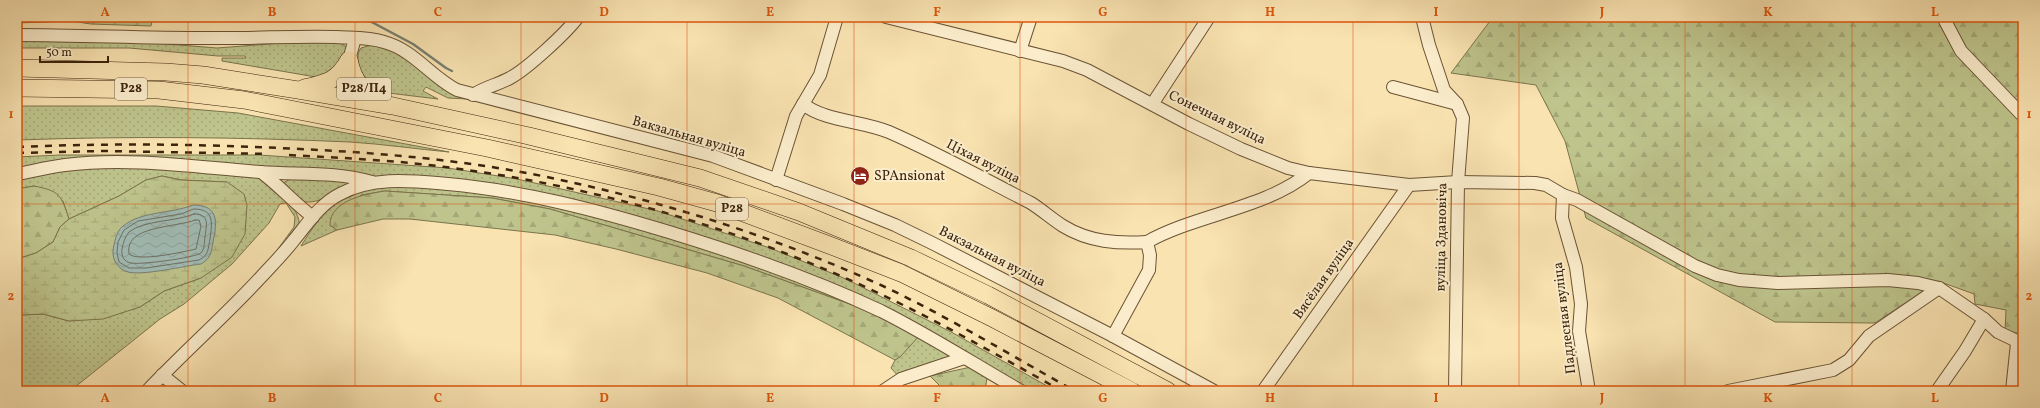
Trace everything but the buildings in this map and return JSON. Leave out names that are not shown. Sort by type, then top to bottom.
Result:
[{"type":"highway","name":"Р28/П4","points":[[298,90],[324,84],[334,79],[342,71],[349,60]]},
{"type":"highway","name":"Р28/П4","points":[[349,60],[352,73],[360,86],[394,106]]},
{"type":"highway","name":"Р28","points":[[17,68],[166,72],[203,75],[394,106],[642,163],[733,188],[799,212],[911,258],[995,299],[1168,391]]},
{"type":"highway","name":"Р28","points":[[17,88],[158,90],[244,100],[495,149],[659,187],[717,203],[901,274],[992,318],[1132,391]]},
{"type":"street","points":[[473,94],[501,82],[519,72],[552,44],[578,17]]},
{"type":"street","points":[[776,180],[796,116],[820,75],[837,17]]},
{"type":"street","name":"Сонечная вуліца","points":[[886,17],[1063,61],[1087,70],[1153,103],[1189,124],[1241,149],[1288,168],[1309,173],[1409,185],[1458,182],[1523,182],[1546,185],[1563,195]]},
{"type":"street","points":[[1020,51],[1031,17]]},
{"type":"street","points":[[1153,103],[1209,17]]},
{"type":"street","name":"вуліца Здановіча","points":[[1422,17],[1444,90],[1457,104],[1463,118],[1464,125],[1458,182],[1455,391]]},
{"type":"street","points":[[1943,17],[1961,51],[2023,116]]},
{"type":"street","name":"Вакзальная вуліца","points":[[17,35],[114,35],[174,38],[355,38],[375,40],[394,45],[418,60],[449,86],[473,94],[713,156],[895,225],[1113,336],[1214,391]]},
{"type":"street","name":"Р28/П4","points":[[349,60],[355,38]]},
{"type":"street","points":[[1393,87],[1457,104]]},
{"type":"street","name":"Ціхая вуліца","points":[[803,104],[812,111],[876,127],[889,132],[1044,210],[1063,226],[1074,232],[1112,243],[1147,242],[1179,227],[1233,210],[1297,182],[1309,173]]},
{"type":"street","points":[[17,174],[65,165],[120,163],[184,165],[261,172],[338,174],[352,176],[372,182],[421,182],[489,188],[550,199],[643,224],[714,246],[828,287],[921,331],[1021,391]]},
{"type":"street","points":[[261,172],[279,185],[301,208],[313,217]]},
{"type":"street","points":[[147,391],[259,279],[322,206],[341,193],[372,182]]},
{"type":"street","name":"Вясёлая вуліца","points":[[1263,391],[1409,185]]},
{"type":"street","points":[[1563,195],[1577,200],[1695,266],[1717,275],[1739,280],[1778,283],[1903,281],[1939,288],[1984,319],[1998,332],[2020,343],[2012,391]]},
{"type":"street","name":"Падлесная вуліца","points":[[1563,195],[1562,218],[1576,267],[1581,304],[1579,331],[1589,391]]},
{"type":"street","points":[[1113,336],[1149,270],[1150,255],[1147,242]]},
{"type":"street","points":[[1728,391],[1832,370],[1849,360],[1870,336],[1939,288]]},
{"type":"street","points":[[1937,391],[1965,352],[1984,319]]},
{"type":"street","points":[[883,391],[901,379],[964,358]]},
{"type":"street","points":[[162,375],[182,391]]},
{"type":"green space","points":[[17,17],[176,17],[17,23]]},
{"type":"green space","points":[[44,17],[153,17],[151,26],[91,24]]},
{"type":"green space","points":[[1493,17],[2023,17],[2023,334],[2005,331],[2006,310],[1975,304],[1974,294],[1938,281],[1875,323],[1775,322],[1586,218],[1565,141],[1536,85],[1451,73]]},
{"type":"green space","points":[[17,39],[130,41],[217,48],[282,43],[340,42],[347,48],[346,58],[322,78],[222,61],[222,58],[246,58],[245,56],[218,56],[129,48],[17,48]]},
{"type":"green space","points":[[375,44],[392,50],[423,69],[438,85],[448,92],[467,99],[448,98],[426,87],[423,91],[438,99],[380,92],[362,77],[358,63],[358,53],[361,48]]},
{"type":"green space","points":[[17,106],[156,106],[238,113],[449,152],[362,143],[308,140],[142,138],[17,140]]},
{"type":"green space","points":[[60,155],[259,155],[448,168],[517,179],[658,211],[770,248],[846,279],[953,333],[1056,391],[1021,391],[964,358],[901,379],[891,368],[895,360],[901,356],[872,312],[744,266],[550,209],[492,198],[385,191],[361,195],[330,225],[337,230],[301,246],[309,233],[331,207],[350,196],[376,186],[261,172],[291,205],[299,220],[299,226],[272,257],[294,227],[295,217],[286,203],[280,204],[269,223],[232,264],[184,304],[160,319],[70,391],[17,391],[17,317],[21,315],[43,314],[69,321],[140,307],[164,291],[201,278],[227,182],[181,180],[162,176],[146,180],[119,196],[69,219],[63,201],[34,186],[17,189],[17,157]]},
{"type":"green space","points":[[162,176],[181,180],[227,182],[244,194],[247,205],[245,234],[232,257],[201,278],[164,291],[140,307],[103,319],[69,321],[43,314],[21,315],[17,317],[17,259],[36,253],[53,242],[60,227],[69,219],[119,196],[146,180]]},
{"type":"green space","points":[[292,178],[351,181],[334,194],[312,202],[305,202],[295,197],[283,183]]},
{"type":"green space","points":[[34,186],[49,190],[58,195],[64,204],[69,219],[60,227],[53,242],[36,253],[17,259],[17,189]]},
{"type":"green space","points":[[385,191],[492,198],[550,209],[744,266],[872,312],[919,336],[901,356],[895,360],[778,298],[707,273],[616,249],[555,235],[410,219],[383,219],[337,230],[330,225],[332,216],[342,204],[359,196]]},
{"type":"green space","points":[[971,367],[987,378],[985,391],[945,391],[930,376]]},
{"type":"water","points":[[193,205],[206,207],[215,218],[216,224],[212,249],[208,259],[201,264],[143,273],[125,271],[117,264],[113,254],[113,248],[117,234],[123,226],[131,221],[147,215]]},
{"type":"waterway","points":[[366,19],[413,44],[452,71]]},
{"type":"railway","points":[[17,147],[194,145],[265,147],[361,153],[452,161],[512,170],[630,196],[674,208],[760,236],[844,269],[885,287],[933,311],[1075,391]]},
{"type":"railway","points":[[17,153],[102,151],[269,154]]},
{"type":"railway","points":[[289,155],[406,163],[496,174],[597,195],[698,223],[747,239],[843,277],[954,331],[1062,391]]},
{"type":"place","name":"SPAnsionat","points":[[860,176]]}]
